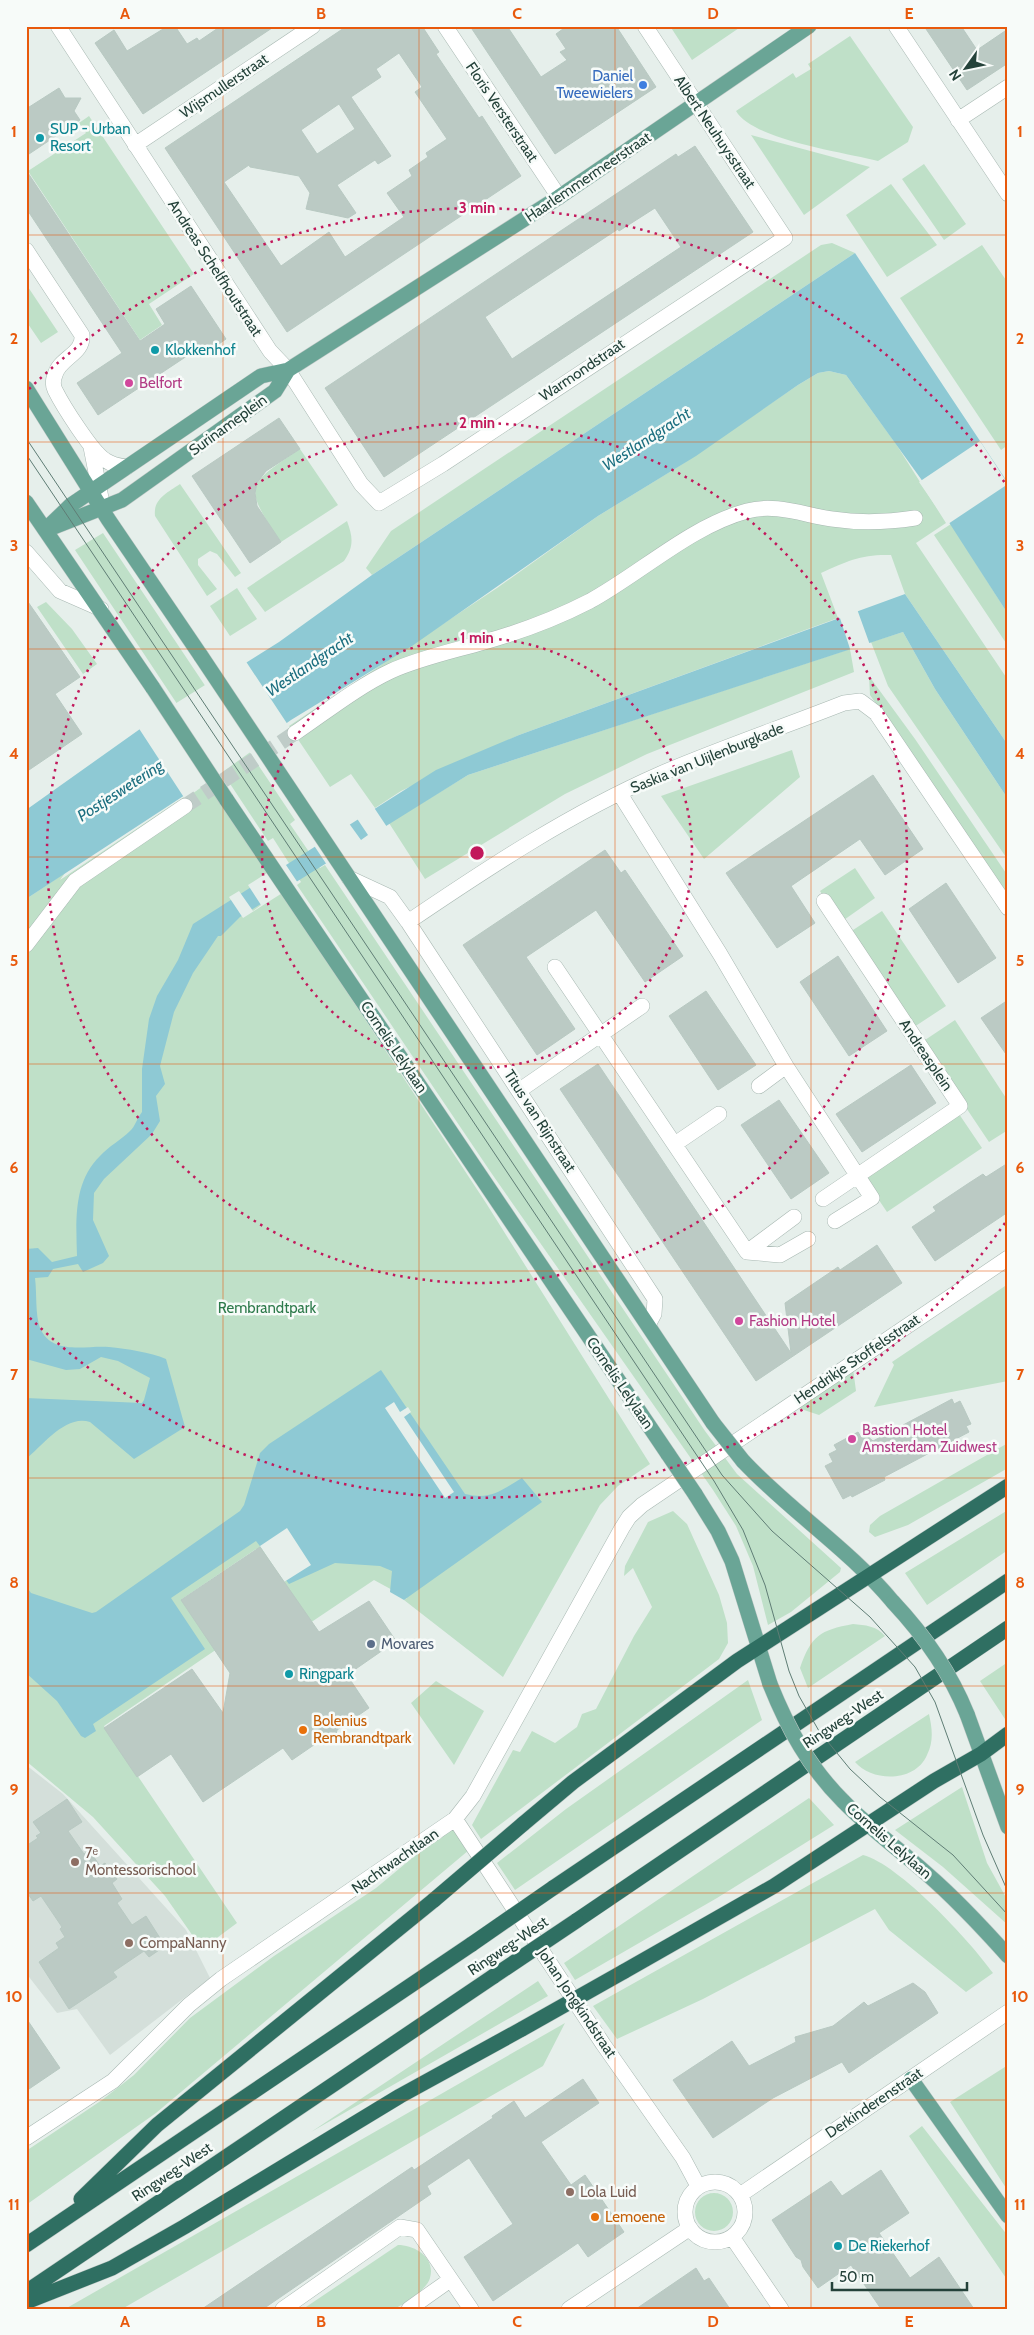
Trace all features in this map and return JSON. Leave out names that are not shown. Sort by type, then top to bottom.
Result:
[{"type":"highway","points":[[54,2227],[157,2125],[434,1900],[573,1782],[758,1646],[871,1576],[1008,1486]]},
{"type":"highway","name":"Ringweg-West","points":[[26,2245],[1008,1581]]},
{"type":"highway","name":"Ringweg-West","points":[[26,2292],[1008,1628]]},
{"type":"highway","points":[[26,2302],[112,2268],[184,2227],[400,2096],[774,1886],[866,1825],[981,1754],[1008,1734]]},
{"type":"main road","name":"Haarlemmermeerstraat","points":[[288,370],[559,197],[809,26]]},
{"type":"main road","name":"Surinameplein","points":[[46,530],[71,505],[261,376],[288,370]]},
{"type":"main road","name":"Surinameplein","points":[[46,530],[122,500],[275,391],[288,370]]},
{"type":"main road","points":[[26,388],[96,488],[102,509],[713,1423],[743,1461],[768,1488],[871,1576],[932,1650],[956,1687],[1008,1827]]},
{"type":"main road","points":[[26,502],[101,610]]},
{"type":"main road","name":"Cornelis Lelylaan","points":[[101,610],[718,1531],[732,1561],[770,1684],[798,1746],[818,1774],[866,1825],[927,1874],[985,1930],[1008,1956]]},
{"type":"main road","points":[[911,2078],[1008,2216]]},
{"type":"street","name":"Andreas Schelfhoutstraat","points":[[58,26],[270,351],[288,370],[361,484],[380,503]]},
{"type":"street","name":"Wijsmullerstraat","points":[[135,145],[313,26]]},
{"type":"street","name":"Floris Versterstraat","points":[[445,26],[559,197]]},
{"type":"street","name":"Albert Neuhuysstraat","points":[[645,26],[785,238]]},
{"type":"street","points":[[896,26],[1008,194]]},
{"type":"street","points":[[958,120],[1008,87]]},
{"type":"street","name":"Warmondstraat","points":[[380,503],[444,464],[785,238]]},
{"type":"street","points":[[26,250],[82,335],[80,348],[57,368],[54,389],[92,447],[104,459],[114,465],[127,467]]},
{"type":"street","points":[[92,447],[96,488]]},
{"type":"street","points":[[295,733],[390,672],[518,632],[559,615],[589,601],[638,572],[714,523],[739,514],[762,508],[781,509],[835,520],[899,520],[915,518]]},
{"type":"street","points":[[26,552],[60,591],[101,610]]},
{"type":"street","name":"Saskia van Uijlenburgkade","points":[[408,922],[478,873],[565,822],[660,774],[844,703],[860,701],[876,713],[1008,908]]},
{"type":"street","points":[[620,794],[720,954],[786,1066],[872,1198],[835,1221]]},
{"type":"street","points":[[26,945],[75,881],[185,806]]},
{"type":"street","points":[[349,878],[390,897],[408,922]]},
{"type":"street","name":"Andreasplein","points":[[823,1200],[960,1106],[824,901]]},
{"type":"street","name":"Titus van Rijnstraat","points":[[408,922],[520,1090],[655,1299],[654,1314],[648,1325]]},
{"type":"street","points":[[555,967],[747,1252]]},
{"type":"street","points":[[520,1090],[642,1006]]},
{"type":"street","points":[[759,1086],[786,1066]]},
{"type":"street","points":[[675,1144],[719,1114]]},
{"type":"street","points":[[747,1252],[794,1218]]},
{"type":"street","points":[[747,1252],[780,1255],[808,1239]]},
{"type":"street","name":"Hendrikje Stoffelsstraat","points":[[660,1492],[1008,1258]]},
{"type":"street","name":"Nachtwachtlaan","points":[[26,2138],[113,2081],[190,2005],[221,1979],[455,1819],[473,1796],[622,1528],[629,1517],[660,1492]]},
{"type":"street","name":"Johan Jongkindstraat","points":[[455,1819],[603,2044],[683,2158],[698,2186]]},
{"type":"street","name":"Derkinderenstraat","points":[[740,2195],[1008,2012]]},
{"type":"street","points":[[707,2182],[724,2183],[733,2187],[740,2195],[745,2207],[745,2218],[740,2228],[732,2237],[716,2242],[705,2240],[697,2236],[690,2228],[685,2217],[685,2206],[688,2197],[698,2186],[707,2182]]},
{"type":"street","points":[[283,2309],[400,2227],[417,2230],[471,2309]]},
{"type":"street","points":[[569,2309],[690,2228]]},
{"type":"street","points":[[732,2237],[781,2309]]},
{"type":"street","points":[[409,2309],[450,2280]]},
{"type":"shaded area","name":"7ᵉ Montessorischool","points":[[26,1765],[63,1794],[186,1930],[210,1978],[110,2055],[77,2009],[57,2013],[26,1973]]},
{"type":"green space","points":[[670,26],[742,26],[692,60]]},
{"type":"green space","points":[[850,36],[913,127],[908,142],[878,161],[779,137],[761,130],[746,121],[736,111],[793,73],[796,78],[811,69],[808,64]]},
{"type":"green space","points":[[89,116],[194,274],[149,304],[162,325],[140,340],[28,171],[86,133],[79,123]]},
{"type":"green space","points":[[751,135],[870,167],[804,215]]},
{"type":"green space","points":[[924,164],[966,224],[944,240],[902,179]]},
{"type":"green space","points":[[891,184],[937,245],[887,277],[846,215]]},
{"type":"green space","points":[[832,243],[855,253],[372,575],[366,568],[391,531],[821,245]]},
{"type":"green space","points":[[982,245],[1008,283],[1008,445],[1001,450],[900,298]]},
{"type":"green space","points":[[26,284],[58,332],[41,343],[26,321]]},
{"type":"green space","points":[[829,371],[846,375],[896,444],[946,523],[916,543],[1008,680],[1008,745],[905,594],[891,555],[881,555],[855,559],[821,573],[838,618],[519,735],[401,791],[375,808],[351,774],[330,787],[289,726],[497,588],[598,516],[681,465],[798,385],[818,373]]},
{"type":"green space","points":[[300,449],[338,505],[281,542],[260,509],[256,498],[256,489],[260,480],[268,471]]},
{"type":"green space","points":[[180,484],[241,573],[235,577],[217,554],[210,551],[198,559],[198,565],[217,589],[207,596],[155,516],[156,505],[162,497]]},
{"type":"green space","points":[[347,521],[352,542],[350,551],[344,561],[265,612],[247,588]]},
{"type":"green space","points":[[951,524],[1008,614],[1008,646],[934,535]]},
{"type":"green space","points":[[103,533],[295,820],[290,824],[320,868],[325,865],[705,1431],[737,1474],[841,1568],[840,1572],[791,1612],[768,1625],[753,1566],[736,1526],[713,1490],[492,1174],[297,885],[301,882],[273,838],[268,841],[75,550]]},
{"type":"green space","points":[[237,588],[257,619],[230,636],[210,606]]},
{"type":"green space","points":[[46,602],[72,629],[97,664],[83,674],[37,607]]},
{"type":"green space","points":[[903,632],[935,689],[1008,799],[1008,860],[888,686],[871,642]]},
{"type":"green space","points":[[850,649],[854,672],[647,754],[565,794],[425,879],[389,823],[468,775]]},
{"type":"green space","points":[[869,676],[915,739],[1008,876],[1008,897],[870,695]]},
{"type":"green space","points":[[792,750],[800,777],[704,859],[661,796]]},
{"type":"green space","name":"Rembrandtpark","points":[[208,781],[486,1203],[650,1464],[618,1486],[600,1505],[503,1677],[404,1600],[407,1598],[374,1580],[307,1625],[256,1549],[182,1599],[217,1649],[104,1726],[237,1923],[202,1949],[165,1896],[93,1817],[26,1761],[26,899],[65,873],[60,880]]},
{"type":"green space","points":[[855,868],[875,898],[841,922],[820,891]]},
{"type":"green space","points":[[882,911],[946,1006],[914,1027],[850,932]]},
{"type":"green space","points":[[955,1020],[1008,1101],[1008,1130],[989,1142],[922,1042]]},
{"type":"green space","points":[[959,1114],[982,1148],[887,1212],[864,1178]]},
{"type":"green space","points":[[1008,1284],[1008,1381],[874,1407],[894,1365],[892,1362]]},
{"type":"green space","points":[[852,1361],[856,1391],[819,1415],[786,1404]]},
{"type":"green space","points":[[1008,1443],[1008,1468],[908,1525],[875,1537],[869,1532],[870,1525],[880,1516]]},
{"type":"green space","points":[[1008,1510],[1008,1550],[927,1605],[905,1573]]},
{"type":"green space","points":[[673,1511],[687,1524],[719,1595],[727,1623],[728,1643],[719,1659],[481,1839],[472,1825],[513,1750],[520,1752],[532,1731],[555,1743],[577,1727],[582,1714],[596,1709],[634,1636],[652,1607],[633,1568],[624,1576],[625,1566],[648,1522]]},
{"type":"green space","points":[[853,1624],[875,1628],[885,1636],[808,1688],[800,1668],[808,1648],[818,1636],[825,1632]]},
{"type":"green space","points":[[1008,1662],[1008,1717],[1005,1719],[980,1681]]},
{"type":"green space","points":[[748,1680],[762,1720],[515,1890],[497,1863],[566,1809]]},
{"type":"green space","points":[[436,1681],[484,1711],[454,1765],[411,1703]]},
{"type":"green space","points":[[929,1714],[932,1729],[931,1745],[921,1764],[913,1771],[903,1775],[882,1776],[862,1769],[855,1762]]},
{"type":"green space","points":[[962,1787],[987,1863],[1008,1901],[1008,1925],[943,1867],[895,1830]]},
{"type":"green space","points":[[809,1798],[834,1825],[717,1898],[575,1980],[564,1963]]},
{"type":"green space","points":[[453,1824],[469,1850],[156,2113],[26,2205],[26,2151],[102,2100],[134,2075],[190,2018],[274,1956],[376,1888]]},
{"type":"green space","points":[[863,1855],[878,1861],[914,1888],[952,1924],[993,1973],[966,1992],[889,1930],[875,1909],[703,1999],[617,2039],[593,2006]]},
{"type":"green space","points":[[538,1981],[548,1996],[311,2132]]},
{"type":"green space","points":[[565,2023],[543,2066],[122,2309],[65,2309]]},
{"type":"green space","points":[[1008,2065],[1008,2191],[950,2102]]},
{"type":"green space","points":[[922,2126],[1008,2236],[1008,2281],[909,2136]]},
{"type":"green space","points":[[714,2193],[727,2199],[733,2212],[727,2225],[714,2231],[701,2225],[695,2212],[701,2199]]},
{"type":"green space","points":[[398,2245],[417,2250],[427,2258],[431,2271],[430,2278],[425,2287],[405,2303],[396,2308],[380,2310],[303,2309]]},
{"type":"water","points":[[855,253],[1008,483],[1008,614],[921,479],[846,375],[829,371],[818,373],[696,456],[598,516],[412,646],[291,720],[185,795],[26,899],[26,810],[140,729],[279,642],[372,575]]},
{"type":"water","points":[[905,594],[1008,745],[1008,799],[935,689],[903,632],[468,775],[240,917],[221,936],[218,936],[193,973],[174,1012],[160,1066],[165,1084],[156,1096],[160,1121],[152,1134],[104,1179],[94,1193],[93,1220],[109,1256],[103,1263],[83,1272],[78,1264],[53,1269],[48,1277],[35,1278],[38,1322],[45,1337],[53,1342],[61,1346],[70,1347],[123,1349],[166,1359],[185,1427],[134,1459],[90,1422],[72,1422],[55,1432],[26,1459],[26,1398],[142,1403],[144,1400],[150,1378],[118,1361],[101,1357],[80,1369],[66,1370],[26,1359],[26,1249],[38,1248],[52,1262],[77,1256],[76,1229],[78,1203],[85,1178],[91,1166],[104,1152],[132,1129],[142,1112],[142,1069],[149,1019],[157,996],[178,960],[193,924],[436,770],[519,735]]},
{"type":"water","points":[[381,1370],[465,1494],[474,1496],[489,1495],[522,1478],[542,1502],[404,1600],[390,1592],[392,1571],[380,1566],[335,1563],[289,1584],[256,1541],[171,1598],[205,1649],[93,1724],[96,1731],[85,1738],[81,1736],[57,1701],[26,1673],[26,1586],[31,1593],[92,1613],[96,1612],[240,1511],[244,1505],[260,1453],[269,1444]]},
{"type":"pier","points":[[980,441],[1008,484],[948,524],[919,482]]},
{"type":"pier","points":[[857,609],[870,645],[851,652],[839,615]]},
{"type":"pier","points":[[245,660],[288,725],[185,799],[138,727]]},
{"type":"pier","points":[[373,806],[387,827],[327,865],[313,844],[348,822],[361,840],[368,835],[356,817]]},
{"type":"pier","points":[[284,862],[298,883],[243,918],[229,897],[239,891],[253,911],[261,905],[248,885]]},
{"type":"pier","points":[[394,1402],[400,1412],[408,1407],[411,1412],[404,1417],[454,1492],[445,1498],[385,1408]]},
{"type":"pier","points":[[287,1528],[311,1565],[284,1582],[260,1546]]},
{"type":"building","points":[[168,26],[175,26],[187,44],[197,38],[199,41],[221,26],[275,26],[143,114],[95,43],[114,30],[127,51]]},
{"type":"building","points":[[347,26],[422,26],[439,52],[436,54],[479,118],[482,116],[521,176],[287,332],[165,148]],"holes":[[[399,53],[422,87],[415,92],[447,139],[426,153],[428,157],[409,170],[412,176],[387,193],[404,217],[345,257],[329,232],[281,266],[224,182],[249,165],[250,167],[299,176],[310,193],[306,209],[348,218],[356,213],[337,185],[375,160],[378,164],[391,156],[351,97],[381,77],[376,69]],[[339,104],[355,129],[317,154],[301,130]]]},
{"type":"building","points":[[470,26],[507,26],[541,77],[567,60],[560,52],[566,49],[556,34],[567,26],[616,26],[656,87],[555,154]]},
{"type":"building","points":[[924,26],[961,26],[977,50],[1008,29],[1008,63],[967,90]]},
{"type":"building","name":"SUP - Urban Resort","points":[[59,88],[65,98],[81,98],[74,111],[80,120],[26,156],[26,109]]},
{"type":"building","points":[[695,146],[753,232],[384,477],[325,388],[676,154],[678,157]],"holes":[[[655,208],[681,247],[512,359],[485,317],[618,229],[619,231]]]},
{"type":"building","name":"Klokkenhof","points":[[26,170],[140,341],[165,324],[156,309],[191,286],[226,339],[200,357],[196,350],[98,415],[77,383],[122,353],[26,208]]},
{"type":"building","points":[[279,418],[300,449],[266,471],[257,483],[255,493],[257,506],[281,542],[250,563],[192,476]]},
{"type":"building","points":[[26,599],[80,677],[55,694],[82,734],[26,772]]},
{"type":"building","points":[[873,775],[923,849],[885,875],[860,839],[791,886],[815,923],[777,948],[726,873]]},
{"type":"building","points":[[605,850],[621,873],[625,870],[683,956],[645,982],[596,910],[526,957],[575,1029],[537,1055],[463,945]]},
{"type":"building","points":[[946,883],[996,958],[958,983],[909,909]]},
{"type":"building","points":[[838,956],[887,1031],[849,1056],[800,982]]},
{"type":"building","points":[[706,991],[756,1065],[718,1090],[669,1016]]},
{"type":"building","points":[[1008,1000],[1008,1057],[981,1018]]},
{"type":"building","points":[[598,1064],[791,1353],[785,1303],[838,1267],[840,1270],[877,1245],[902,1283],[756,1381],[560,1089]]},
{"type":"building","points":[[911,1065],[936,1103],[862,1152],[836,1114]]},
{"type":"building","points":[[779,1100],[829,1173],[791,1199],[741,1125]]},
{"type":"building","points":[[1008,1163],[1008,1212],[935,1261],[912,1227],[936,1211],[933,1207],[983,1174],[986,1177]]},
{"type":"building","points":[[952,1399],[954,1404],[960,1401],[971,1424],[966,1426],[969,1432],[884,1477],[885,1480],[852,1497],[851,1495],[843,1499],[825,1466],[833,1462],[829,1454],[837,1450],[834,1445],[858,1432],[861,1437],[866,1435],[873,1441]]},
{"type":"building","name":"Ringpark","points":[[260,1547],[319,1632],[369,1601],[396,1641],[347,1675],[369,1708],[337,1730],[335,1739],[324,1738],[292,1760],[283,1748],[203,1802],[171,1754],[137,1777],[104,1728],[192,1669],[223,1713],[230,1673],[181,1600]]},
{"type":"building","points":[[67,1799],[82,1822],[68,1831],[84,1854],[89,1850],[100,1866],[105,1863],[117,1879],[112,1883],[122,1899],[117,1903],[132,1925],[146,1916],[165,1946],[149,1957],[144,1951],[113,1972],[117,1977],[69,2009],[39,1962],[59,1948],[56,1943],[65,1937],[60,1929],[62,1927],[41,1896],[33,1901],[26,1891],[26,1846],[38,1838],[36,1836],[41,1833],[33,1822]]},
{"type":"building","points":[[913,1983],[925,1992],[938,2013],[849,2073],[842,2062],[773,2098],[713,2138],[673,2080],[732,2041],[749,2066],[796,2042],[795,2037],[833,2026],[864,2002],[868,2006]]},
{"type":"building","points":[[26,2018],[60,2068],[26,2091]]},
{"type":"building","name":"Lola Luid","points":[[583,2079],[599,2103],[541,2142],[571,2185],[585,2175],[624,2232],[588,2257],[578,2243],[493,2301],[464,2257],[513,2224],[469,2158],[427,2186],[431,2194],[263,2309],[202,2309],[412,2167],[414,2170],[493,2118],[492,2116],[514,2101],[525,2118]]},
{"type":"building","name":"De Riekerhof","points":[[881,2170],[909,2213],[879,2233],[910,2278],[939,2257],[974,2309],[881,2309],[851,2265],[818,2288],[803,2267],[801,2260],[796,2257],[772,2220],[831,2181],[842,2196]]},
{"type":"building","points":[[696,2268],[704,2281],[709,2278],[730,2309],[636,2309]]},
{"type":"tunnel","points":[[185,806],[295,733]]},
{"type":"tram line","points":[[26,438],[722,1475],[772,1531],[870,1617],[915,1667],[935,1702],[983,1835],[1008,1892]]},
{"type":"tram line","points":[[26,454],[714,1481],[743,1530],[765,1585],[789,1671],[799,1696],[819,1731],[850,1769],[880,1797],[953,1855],[1008,1915]]},
{"type":"place","name":"Daniel Tweewielers","points":[[643,85]]},
{"type":"place","name":"SUP - Urban Resort","points":[[40,138]]},
{"type":"place","name":"Klokkenhof","points":[[155,350]]},
{"type":"place","name":"Belfort","points":[[129,383]]},
{"type":"place","name":"Fashion Hotel","points":[[739,1321]]},
{"type":"place","name":"Bastion Hotel Amsterdam Zuidwest","points":[[852,1439]]},
{"type":"place","name":"Movares","points":[[371,1644]]},
{"type":"place","name":"Ringpark","points":[[289,1674]]},
{"type":"place","name":"Bolenius Rembrandtpark","points":[[303,1730]]},
{"type":"place","name":"7ᵉ Montessorischool","points":[[75,1862]]},
{"type":"place","name":"CompaNanny","points":[[129,1943]]},
{"type":"place","name":"Lola Luid","points":[[570,2192]]},
{"type":"place","name":"Lemoene","points":[[595,2217]]},
{"type":"place","name":"De Riekerhof","points":[[838,2246]]},
{"type":"water label","name":"Westlandgracht","points":[[646,439]]},
{"type":"water label","name":"Westlandgracht","points":[[309,664]]},
{"type":"water label","name":"Postjeswetering","points":[[120,790]]}]
